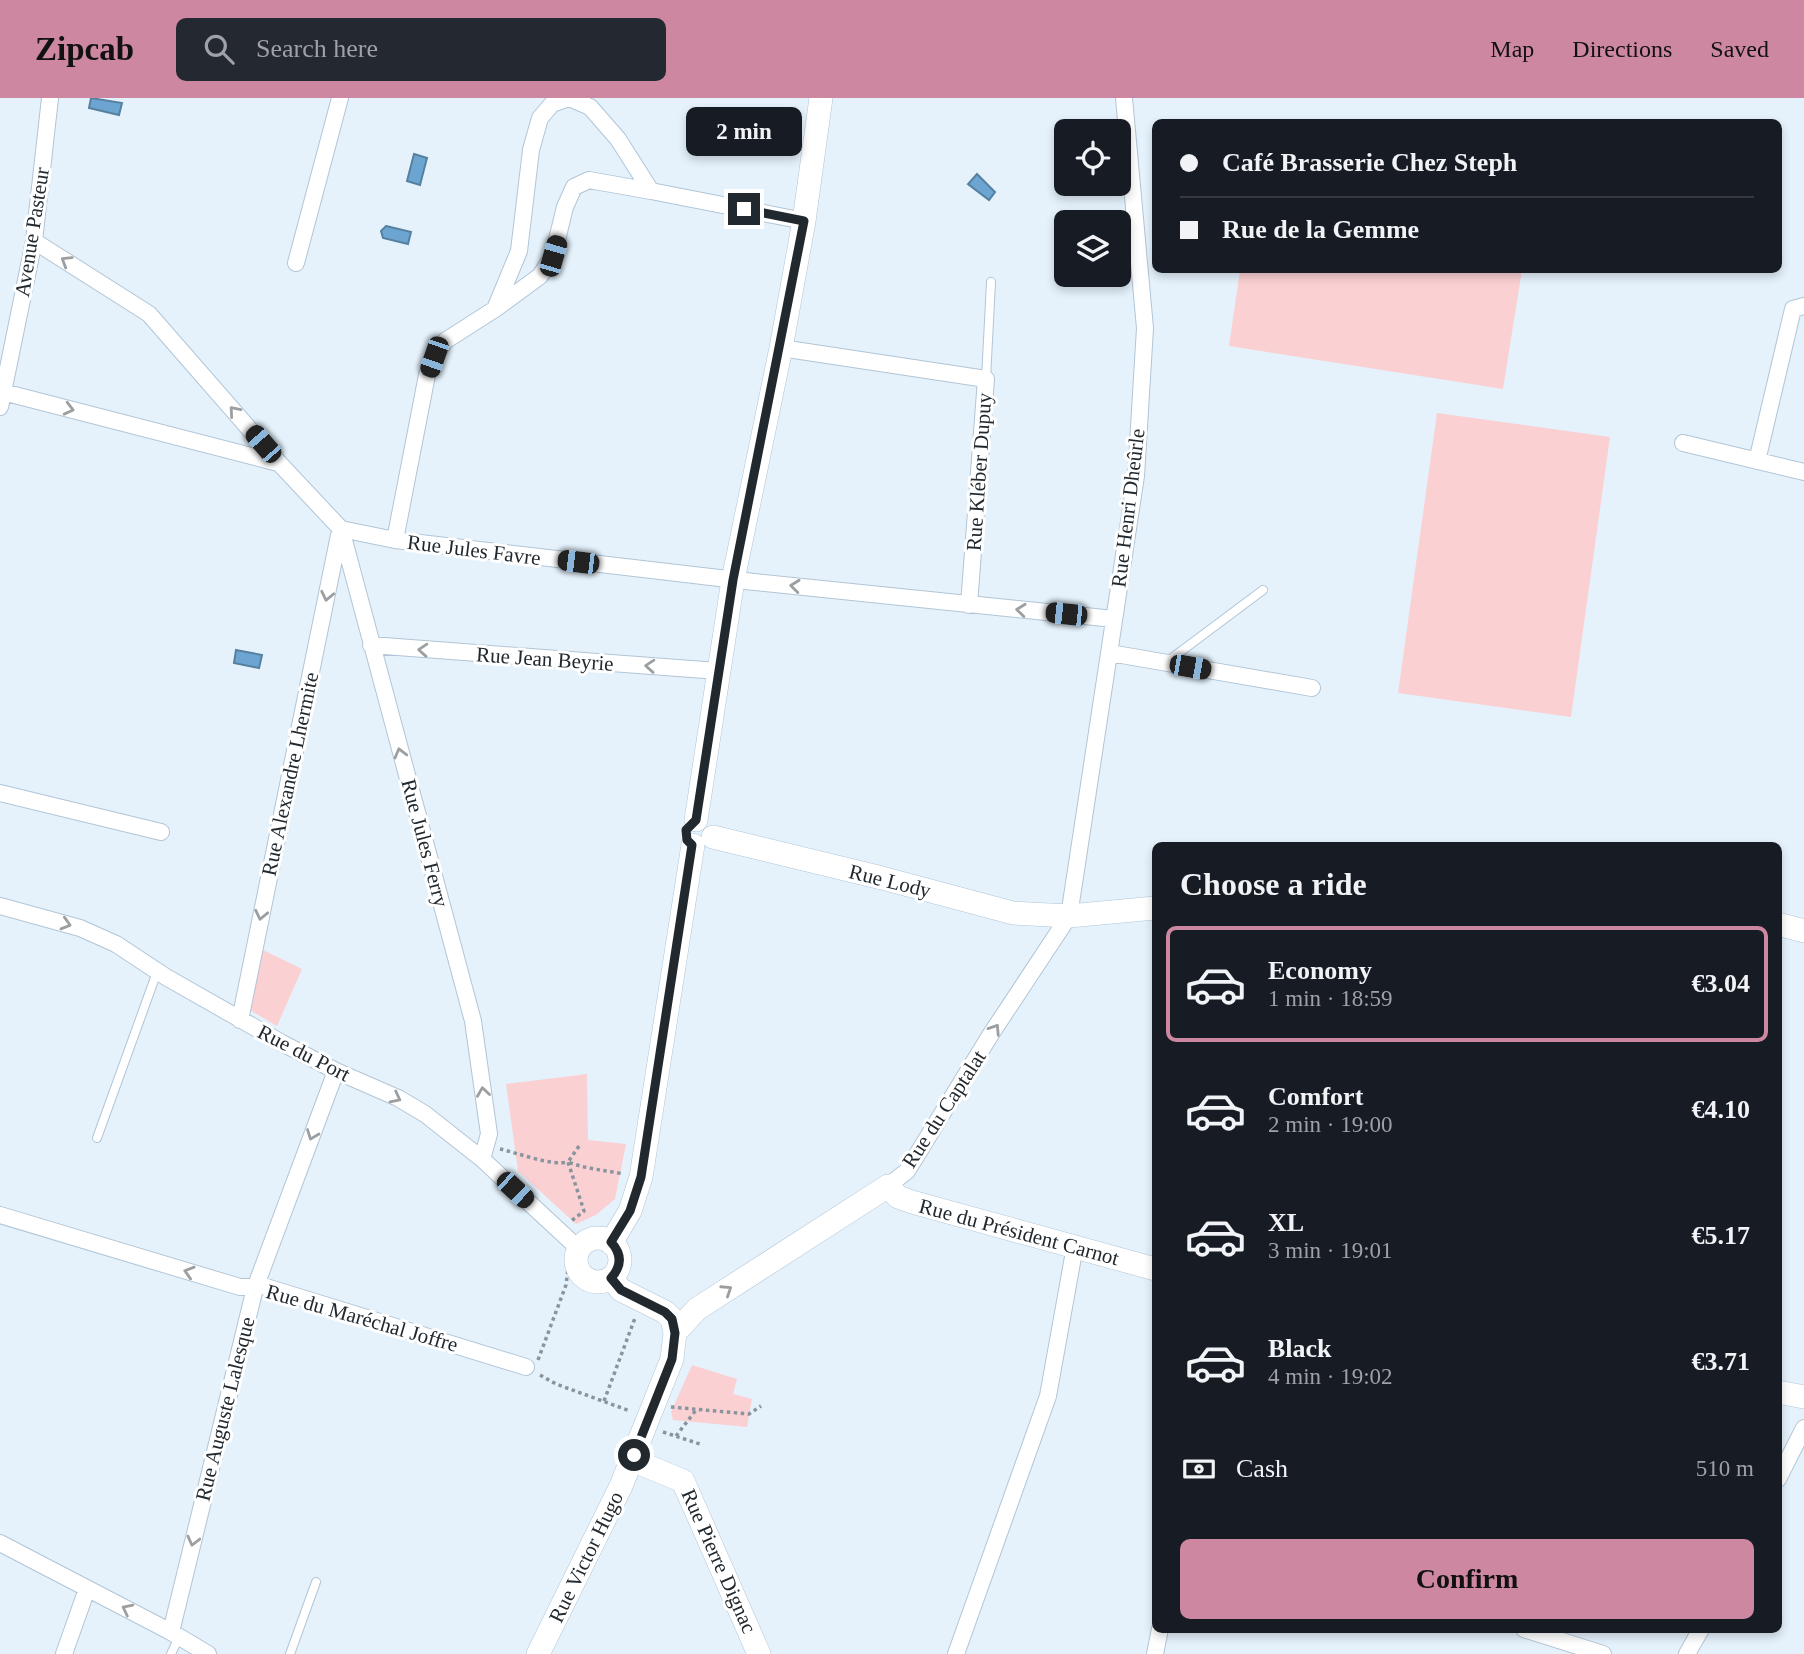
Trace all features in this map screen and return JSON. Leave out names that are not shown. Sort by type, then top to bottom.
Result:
[{"type":"street","name":"Avenue Pasteur","points":[[1,399],[34,241],[50,98]]},
{"type":"street","points":[[296,263],[340,98]]},
{"type":"street","points":[[495,309],[519,251],[531,149],[540,118],[552,104],[569,98],[590,107],[618,139],[651,191]]},
{"type":"street","points":[[611,1242],[630,1211],[641,1177],[703,841],[713,831],[709,824],[696,820],[733,580],[804,221],[821,98]]},
{"type":"street","name":"Rue Henri Dheûrle","points":[[1069,916],[1136,477],[1145,328],[1124,98]]},
{"type":"street","points":[[395,540],[428,375],[434,357],[444,341],[540,276],[553,256],[565,207],[574,187],[589,180],[804,221]]},
{"type":"street","points":[[34,241],[149,314],[279,463],[341,529]]},
{"type":"street","points":[[1757,461],[1793,309],[1804,306]]},
{"type":"street","name":"Rue Kléber Dupuy","points":[[780,348],[986,379],[969,604]]},
{"type":"street","points":[[1,399],[279,463]]},
{"type":"street","points":[[1683,443],[1804,472]]},
{"type":"street","name":"Rue Jules Favre","points":[[341,529],[395,540],[733,580],[1114,619]]},
{"type":"street","name":"Rue Jules Ferry","points":[[341,529],[473,1021],[489,1134],[484,1152]]},
{"type":"street","name":"Rue Alexandre Lhermite","points":[[240,1020],[341,529]]},
{"type":"street","name":"Rue Jean Beyrie","points":[[371,645],[718,671]]},
{"type":"street","points":[[1110,653],[1312,688]]},
{"type":"street","points":[[0,793],[161,832]]},
{"type":"street","name":"Rue Lody","points":[[703,841],[882,878],[1013,913],[1069,916],[1152,908]]},
{"type":"street","name":"Rue du Port","points":[[0,906],[80,928],[116,944],[240,1020],[336,1071],[398,1097],[484,1152],[559,1231],[575,1252]]},
{"type":"street","name":"Rue du Captalat","points":[[675,1333],[697,1310],[907,1171],[991,1034],[1069,916]]},
{"type":"street","points":[[1782,925],[1804,931]]},
{"type":"street","name":"Rue Auguste Lalesque","points":[[175,1634],[255,1288],[336,1071]]},
{"type":"street","name":"Rue du Président Carnot","points":[[888,1185],[898,1197],[912,1202],[1152,1268]]},
{"type":"street","name":"Rue du Maréchal Joffre","points":[[0,1215],[240,1287],[263,1286],[530,1369]]},
{"type":"street","points":[[597,1238],[611,1242],[616,1247],[620,1260],[616,1273],[601,1279],[585,1278],[578,1268],[575,1252],[597,1238]]},
{"type":"street","points":[[956,1654],[1048,1396],[1075,1247]]},
{"type":"street","points":[[601,1279],[611,1298],[638,1310],[675,1333]]},
{"type":"street","name":"Rue Victor Hugo","points":[[538,1654],[632,1460],[672,1359],[675,1333]]},
{"type":"street","points":[[1782,1393],[1804,1397]]},
{"type":"street","points":[[1782,1471],[1804,1428]]},
{"type":"street","name":"Rue Pierre Dignac","points":[[632,1460],[684,1481],[765,1653]]},
{"type":"street","points":[[0,1543],[175,1634],[208,1654]]},
{"type":"street","points":[[64,1654],[87,1589]]},
{"type":"street","points":[[1155,1654],[1159,1633]]},
{"type":"street","points":[[1537,1633],[1603,1654]]},
{"type":"street","points":[[1687,1654],[1699,1633]]},
{"type":"lane","points":[[986,379],[991,282]]},
{"type":"lane","points":[[1165,663],[1263,590]]},
{"type":"lane","points":[[97,1138],[158,972]]},
{"type":"lane","points":[[290,1654],[316,1582]]},
{"type":"lane","points":[[171,1654],[175,1634]]},
{"type":"path","points":[[568,1162],[579,1146]]},
{"type":"path","points":[[484,1152],[538,1158],[550,1163],[568,1162],[591,1170],[598,1168],[620,1173]]},
{"type":"path","points":[[559,1231],[584,1211],[568,1162]]},
{"type":"path","points":[[575,1252],[566,1285],[530,1369],[556,1384],[638,1414]]},
{"type":"path","points":[[604,1401],[636,1314]]},
{"type":"path","points":[[667,1414],[671,1407],[749,1414],[761,1406]]},
{"type":"path","points":[[676,1436],[697,1409]]},
{"type":"path","points":[[663,1422],[660,1430],[703,1445]]},
{"type":"shaded area","points":[[1240,273],[1522,273],[1503,389],[1229,346]]},
{"type":"shaded area","points":[[1437,413],[1610,437],[1571,717],[1398,693]]},
{"type":"shaded area","points":[[263,950],[302,969],[277,1026],[248,1009]]},
{"type":"shaded area","points":[[587,1074],[588,1140],[626,1144],[615,1199],[596,1215],[576,1224],[518,1171],[506,1084]]},
{"type":"shaded area","points":[[692,1365],[737,1379],[733,1394],[752,1399],[747,1427],[673,1420],[671,1412]]},
{"type":"water","points":[[91,98],[122,103],[119,115],[89,108]]},
{"type":"water","points":[[414,154],[427,158],[420,185],[407,181]]},
{"type":"water","points":[[977,174],[995,192],[989,200],[968,184]]},
{"type":"water","points":[[386,226],[411,232],[408,244],[383,238],[381,231]]},
{"type":"water","points":[[236,650],[262,655],[259,668],[234,663]]},
{"type":"route","points":[[634,1455],[672,1359],[675,1333],[672,1319],[665,1312],[621,1290],[611,1278],[616,1273],[620,1260],[619,1253],[611,1242],[630,1211],[641,1177],[692,845],[687,840],[686,830],[696,820],[733,580],[804,221],[744,209]]}]
